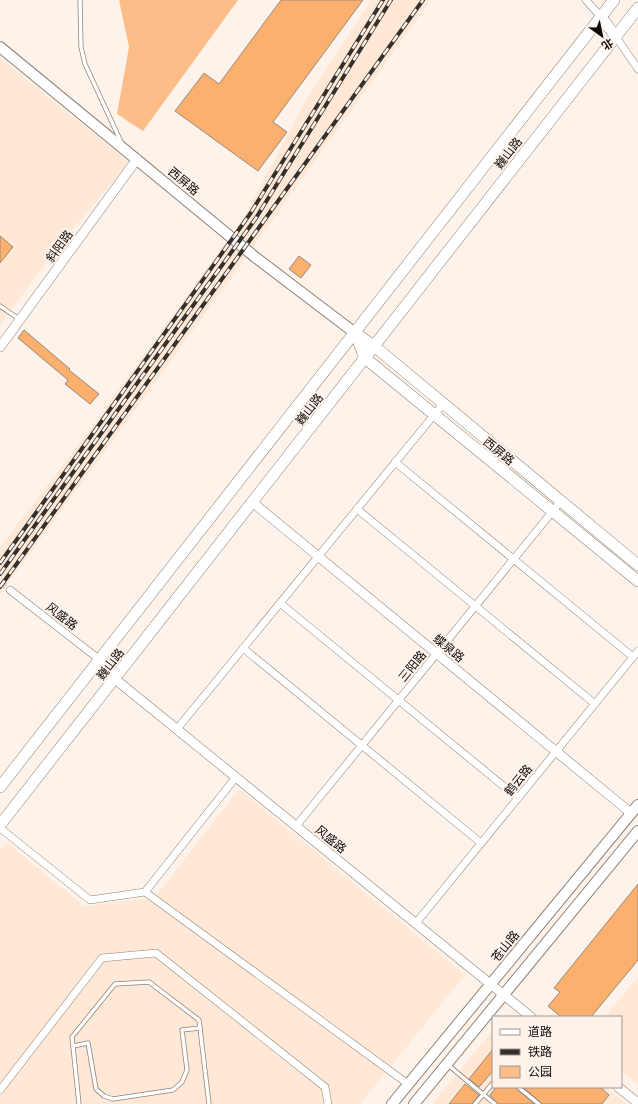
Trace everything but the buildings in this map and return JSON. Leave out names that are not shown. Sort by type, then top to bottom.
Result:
[{"type":"main road","name":"巍山路","points":[[0,787],[614,0]]},
{"type":"main road","name":"巍山路","points":[[0,826],[638,8]]},
{"type":"main road","points":[[601,17],[616,37]]},
{"type":"main road","name":"西屏路","points":[[0,47],[256,257],[374,346],[638,564]]},
{"type":"main road","name":"西屏路","points":[[355,333],[365,358],[638,581]]},
{"type":"main road","points":[[100,660],[115,679]]},
{"type":"main road","name":"苍山路","points":[[392,1104],[635,809]]},
{"type":"main road","points":[[414,1104],[638,831]]},
{"type":"street","points":[[586,0],[601,17]]},
{"type":"street","points":[[616,37],[638,69]]},
{"type":"street","name":"斜阳路","points":[[0,348],[137,159]]},
{"type":"street","points":[[177,729],[443,404]]},
{"type":"street","points":[[395,462],[514,559],[636,654]]},
{"type":"street","name":"三阳路","points":[[296,826],[561,501]]},
{"type":"street","name":"蝶泉路","points":[[252,502],[556,751],[635,809]]},
{"type":"street","points":[[357,509],[595,704]]},
{"type":"street","name":"风盛路","points":[[10,590],[100,660]]},
{"type":"street","points":[[280,603],[518,798]]},
{"type":"street","points":[[243,648],[481,843]]},
{"type":"street","name":"鹤云路","points":[[416,923],[636,654]]},
{"type":"street","name":"风盛路","points":[[115,679],[531,1016]]},
{"type":"street","points":[[0,826],[90,900],[145,892],[236,777]]},
{"type":"street","points":[[145,892],[408,1084]]},
{"type":"street","points":[[0,1090],[102,958],[156,953],[325,1087],[328,1104]]},
{"type":"street","points":[[619,1088],[638,1104]]},
{"type":"lane","points":[[80,0],[81,47],[85,64],[124,148]]},
{"type":"lane","points":[[0,306],[20,320]]},
{"type":"lane","points":[[79,1104],[72,1037],[115,984],[148,982],[199,1020],[209,1104]]},
{"type":"lane","points":[[73,1046],[88,1043],[96,1089],[104,1096],[113,1099],[173,1090],[182,1082],[187,1070],[182,1030],[200,1028]]},
{"type":"lane","points":[[447,1064],[495,1104]]},
{"type":"lane","points":[[476,1104],[492,1084]]},
{"type":"lane","points":[[519,1088],[539,1104]]},
{"type":"shaded area","points":[[371,0],[431,0],[150,390],[0,594],[0,547],[88,432],[244,217],[305,102]]},
{"type":"shaded area","points":[[0,58],[129,162],[55,251],[0,325]]},
{"type":"shaded area","points":[[239,789],[465,975],[360,1104],[0,1104],[0,850],[6,842],[84,906],[155,897]]},
{"type":"shaded area","points":[[638,977],[638,1085],[622,1072],[622,1016],[606,1016]]},
{"type":"shaded area","points":[[492,1031],[492,1088],[607,1088],[626,1104],[432,1104]]},
{"type":"green space","points":[[119,0],[238,0],[143,131],[117,114],[129,47]]},
{"type":"tunnel","points":[[0,582],[10,590]]},
{"type":"railway","points":[[0,563],[250,214],[383,0]]},
{"type":"railway","points":[[0,574],[256,218],[391,0]]},
{"type":"railway","points":[[0,587],[423,0]]}]
